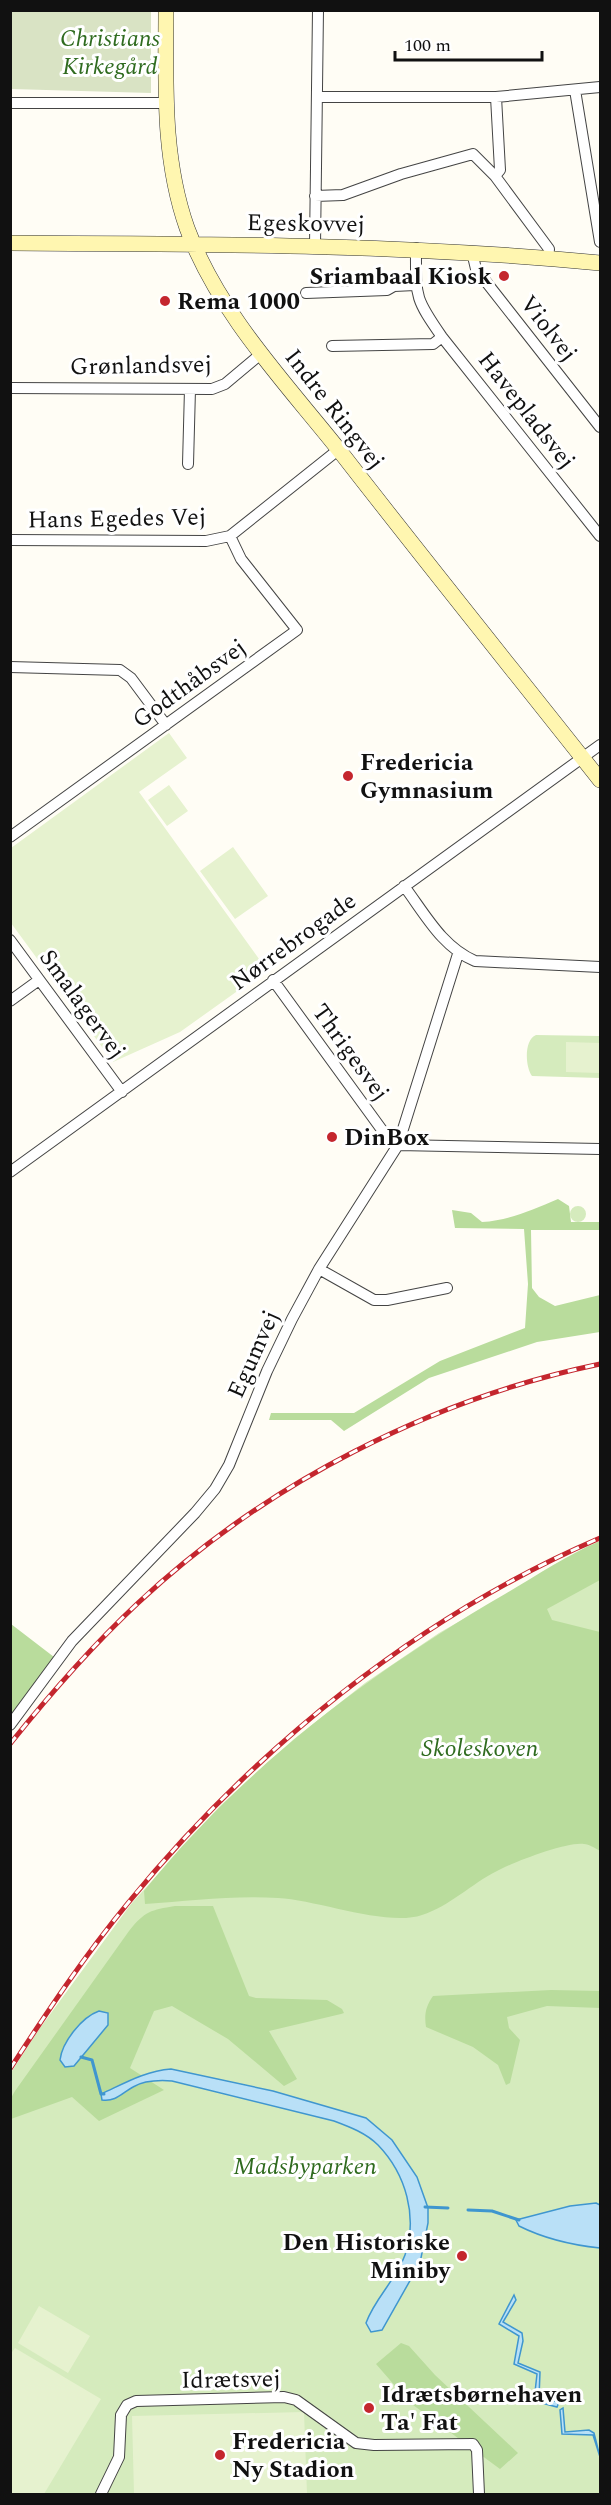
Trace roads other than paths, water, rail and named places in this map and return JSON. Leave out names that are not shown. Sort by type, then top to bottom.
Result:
[{"type":"street","name":"Indre Ringvej","points":[[166,10],[165,103],[168,143],[175,183],[194,244],[207,274],[262,353],[600,780]]},
{"type":"street","points":[[315,245],[318,10]]},
{"type":"street","points":[[317,97],[496,97],[600,87]]},
{"type":"street","points":[[575,90],[600,242]]},
{"type":"street","points":[[495,176],[500,170],[496,97]]},
{"type":"street","points":[[10,103],[165,103]]},
{"type":"street","points":[[315,196],[343,195],[401,174],[473,154],[495,176],[549,249],[548,258]]},
{"type":"street","name":"Egeskovvej","points":[[10,243],[416,248],[600,263]]},
{"type":"street","name":"Havepladsvej","points":[[416,248],[415,285],[418,303],[442,337],[600,536]]},
{"type":"street","name":"Violvej","points":[[472,252],[476,269],[600,427]]},
{"type":"street","points":[[306,293],[387,290],[394,286],[415,285]]},
{"type":"street","points":[[332,345],[433,344],[442,337]]},
{"type":"street","name":"Grønlandsvej","points":[[10,388],[212,388],[225,384],[262,353]]},
{"type":"street","points":[[188,464],[190,389]]},
{"type":"street","name":"Hans Egedes Vej","points":[[10,540],[206,541],[230,536],[338,450]]},
{"type":"street","name":"Godthåbsvej","points":[[10,837],[297,630],[242,559],[230,536]]},
{"type":"street","points":[[10,667],[120,670],[131,678],[166,725]]},
{"type":"street","name":"Nørrebrogade","points":[[10,1172],[600,745]]},
{"type":"street","points":[[404,886],[448,945],[458,954],[489,964],[600,967]]},
{"type":"street","name":"Smalagervej","points":[[10,940],[122,1092]]},
{"type":"street","name":"Egumvej","points":[[10,1725],[72,1641],[195,1513],[215,1489],[229,1465],[267,1371],[319,1269],[398,1145],[458,954]]},
{"type":"street","points":[[10,1001],[39,980]]},
{"type":"street","name":"Thrigesvej","points":[[273,980],[390,1142],[398,1145]]},
{"type":"street","points":[[398,1145],[600,1149]]},
{"type":"street","points":[[319,1269],[374,1300],[387,1300],[447,1288]]},
{"type":"street","name":"Idrætsvej","points":[[101,2494],[119,2457],[122,2415],[127,2404],[136,2401],[271,2396],[296,2400],[356,2443],[374,2445],[464,2442],[473,2444],[477,2450],[478,2494]]},
{"type":"water","points":[[99,2011],[108,2013],[108,2025],[74,2066],[65,2067],[60,2060],[69,2038],[80,2024]]},
{"type":"water","points":[[171,2069],[273,2091],[366,2118],[392,2140],[417,2177],[428,2208],[428,2223],[420,2263],[382,2330],[371,2332],[366,2323],[401,2264],[409,2241],[410,2226],[407,2197],[388,2156],[368,2137],[334,2121],[172,2081],[142,2083],[115,2098],[102,2100],[101,2094],[127,2082],[152,2072]]},
{"type":"water","points":[[596,2203],[600,2205],[600,2248],[548,2238],[519,2226],[516,2220],[570,2206]]},
{"type":"water","points":[[514,2295],[516,2300],[503,2322],[522,2333],[523,2341],[518,2363],[540,2372],[539,2398],[559,2402],[557,2407],[534,2401],[537,2374],[514,2364],[519,2336],[499,2324]]},
{"type":"water","points":[[563,2408],[565,2432],[589,2430],[594,2433],[600,2457],[593,2435],[562,2434],[560,2410]]},
{"type":"waterway","points":[[81,2057],[92,2060],[101,2094],[104,2094]]},
{"type":"waterway","points":[[425,2207],[448,2208]]},
{"type":"waterway","points":[[468,2210],[492,2211],[519,2220]]},
{"type":"railway","points":[[10,1744],[72,1671],[138,1603],[187,1560],[240,1520],[295,1484],[353,1452],[474,1399],[537,1379],[600,1364]]},
{"type":"railway","points":[[10,2069],[67,1984],[128,1903],[229,1792],[284,1741],[343,1692],[404,1647],[467,1606],[533,1570],[600,1538]]},
{"type":"place","name":"Sriambaal Kiosk","points":[[504,276]]},
{"type":"place","name":"Rema 1000","points":[[165,301]]},
{"type":"place","name":"Fredericia Gymnasium","points":[[348,776]]},
{"type":"place","name":"DinBox","points":[[332,1137]]},
{"type":"place","name":"Den Historiske Miniby","points":[[462,2256]]},
{"type":"place","name":"Idrætsbørnehaven Ta' Fat","points":[[369,2408]]},
{"type":"place","name":"Fredericia Ny Stadion","points":[[220,2455]]},
{"type":"park label","name":"Christians Kirkegård","points":[[110,52]]},
{"type":"park label","name":"Skoleskoven","points":[[480,1748]]},
{"type":"park label","name":"Madsbyparken","points":[[305,2166]]}]
